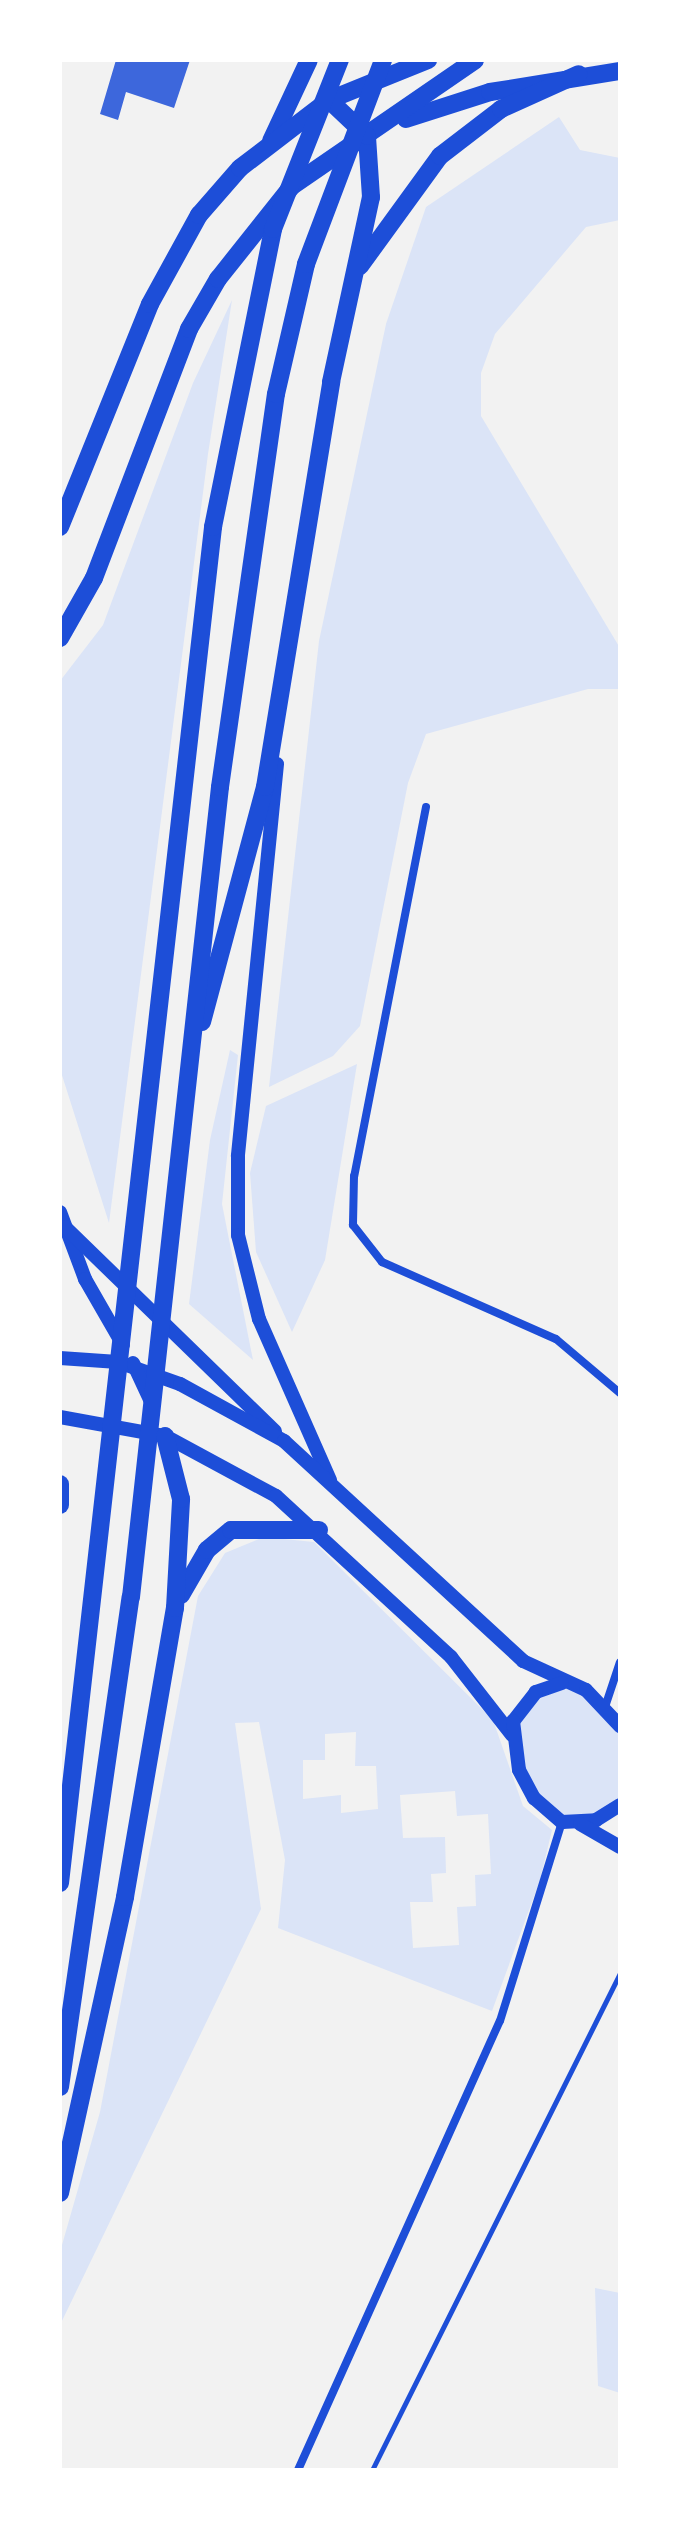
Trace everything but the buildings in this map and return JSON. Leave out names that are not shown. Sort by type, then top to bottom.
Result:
[{"type":"highway","points":[[270,143],[309,60]]},
{"type":"highway","points":[[60,1883],[90,1652],[213,527],[253,314],[273,229],[340,60]]},
{"type":"highway","points":[[60,2087],[123,1657],[187,1078],[273,410],[303,276],[383,60]]},
{"type":"highway","points":[[60,527],[170,261],[199,215],[270,143],[329,100],[428,60]]},
{"type":"highway","points":[[60,638],[94,578],[189,329],[218,279],[292,186],[475,60]]},
{"type":"highway","points":[[367,136],[466,99],[579,74],[620,71]]},
{"type":"highway","points":[[354,275],[440,156],[501,109],[579,74]]},
{"type":"highway","points":[[187,1078],[240,889],[285,684],[354,275],[371,197],[367,136],[329,100]]},
{"type":"highway","points":[[60,2193],[122,1911],[175,1608],[181,1499],[165,1436]]},
{"type":"highway","points":[[60,1484],[60,1505]]},
{"type":"highway","points":[[175,1608],[207,1550],[231,1530],[319,1530]]},
{"type":"street","points":[[285,684],[235,1197],[259,1319],[330,1480]]},
{"type":"street","points":[[426,807],[354,1176],[353,1225],[382,1262],[556,1339],[620,1393]]},
{"type":"street","points":[[60,1212],[165,1436]]},
{"type":"street","points":[[65,1227],[218,1368],[284,1441],[330,1480],[494,1635],[562,1683],[606,1704],[620,1726]]},
{"type":"street","points":[[60,1358],[135,1367],[203,1394],[284,1441]]},
{"type":"street","points":[[60,1417],[165,1436],[230,1468],[319,1530],[468,1674],[512,1735],[534,1798],[562,1822],[580,1824],[620,1847]]},
{"type":"street","points":[[606,1704],[620,1662]]},
{"type":"street","points":[[512,1735],[523,1703],[562,1683]]},
{"type":"street","points":[[580,1824],[620,1805]]},
{"type":"street","points":[[298,2470],[500,2021],[557,1851],[562,1822]]},
{"type":"lane","points":[[372,2470],[620,1973]]},
{"type":"shaded area","points":[[559,117],[580,150],[620,158],[620,220],[586,227],[495,334],[481,373],[481,416],[620,648],[620,689],[588,689],[426,734],[408,783],[360,1026],[333,1056],[269,1087],[319,641],[386,324],[426,207]]},
{"type":"shaded area","points":[[232,300],[208,454],[109,1223],[60,1069],[60,681],[103,625],[193,383]]},
{"type":"shaded area","points":[[230,1050],[238,1055],[222,1204],[253,1360],[189,1304],[210,1140]]},
{"type":"shaded area","points":[[357,1064],[325,1260],[292,1332],[256,1252],[250,1173],[266,1106]]},
{"type":"shaded area","points":[[264,1537],[314,1542],[493,1720],[523,1806],[552,1830],[540,1880],[492,2011],[278,1928],[285,1860],[259,1722],[235,1723],[261,1909],[60,2325],[60,2252],[100,2112],[198,1596],[225,1553]],"holes":[[[356,1732],[355,1766],[376,1766],[378,1809],[341,1813],[341,1795],[303,1799],[303,1760],[325,1760],[325,1734]],[[455,1791],[457,1816],[488,1814],[491,1874],[475,1875],[476,1906],[457,1907],[459,1945],[413,1948],[410,1902],[433,1902],[431,1874],[446,1873],[445,1837],[403,1838],[400,1795]]]},
{"type":"shaded area","points":[[562,1683],[586,1690],[620,1726],[620,1805],[580,1824],[534,1798],[512,1746],[523,1703]]},
{"type":"shaded area","points":[[595,2288],[620,2293],[620,2393],[598,2386]]}]
